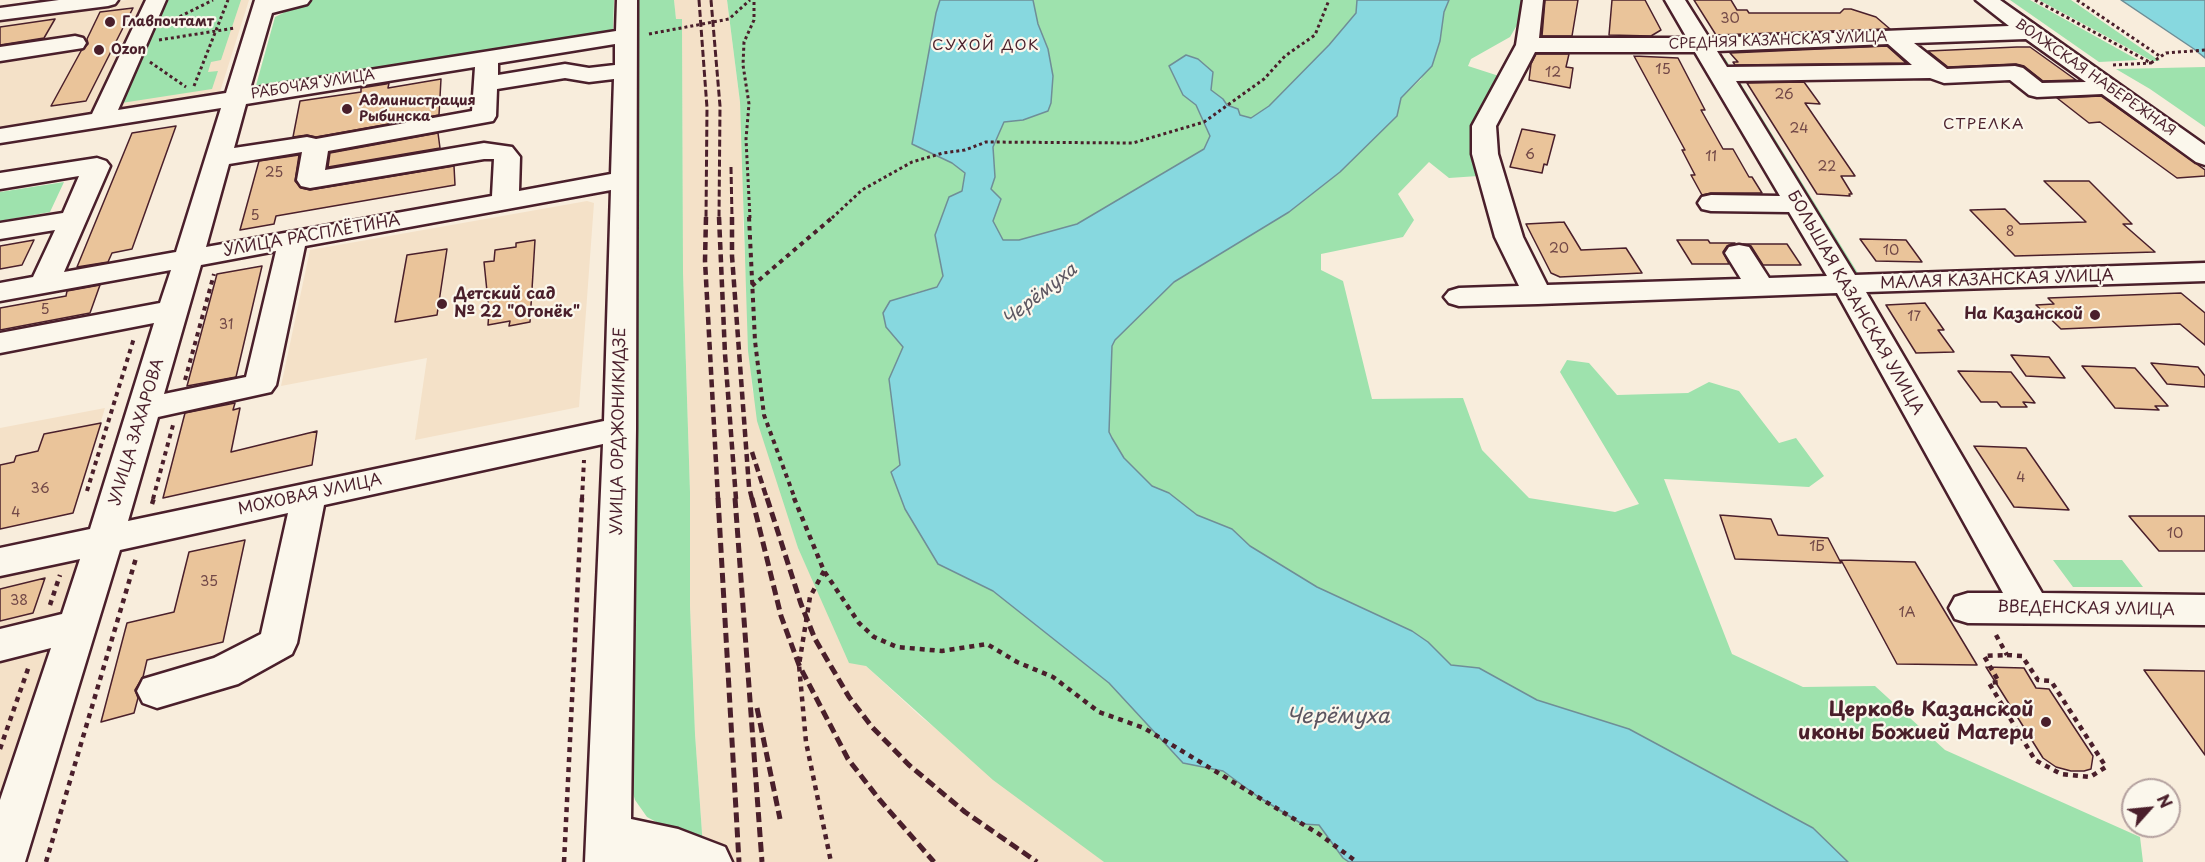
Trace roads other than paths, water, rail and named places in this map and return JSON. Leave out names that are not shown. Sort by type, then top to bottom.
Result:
[{"type":"street","points":[[0,14],[69,3],[108,0]]},
{"type":"street","points":[[101,120],[156,0]]},
{"type":"street","points":[[255,9],[300,0]]},
{"type":"street","name":"УЛИЦА ОРДЖОНИКИДЗЕ","points":[[608,849],[620,429],[627,0]]},
{"type":"street","points":[[1533,0],[1527,45],[1484,126],[1485,154],[1509,237],[1538,295]]},
{"type":"street","name":"БОЛЬШАЯ КАЗАНСКАЯ УЛИЦА","points":[[1675,0],[1847,285],[2031,609]]},
{"type":"street","name":"ВОЛЖСКАЯ НАБЕРЕЖНАЯ","points":[[1986,0],[2205,157]]},
{"type":"street","name":"УЛИЦА ЗАХАРОВА","points":[[6,837],[58,631],[87,543],[143,409],[236,98],[255,9]]},
{"type":"street","name":"СРЕДНЯЯ КАЗАНСКАЯ УЛИЦА","points":[[1527,45],[1627,56],[1702,45],[2029,32]]},
{"type":"street","points":[[1893,37],[1933,71],[1944,76],[2015,73],[2037,90],[2096,89]]},
{"type":"street","points":[[0,54],[75,44]]},
{"type":"street","points":[[486,84],[565,71],[589,75],[626,49]]},
{"type":"street","name":"РАБОЧАЯ УЛИЦА","points":[[0,136],[487,58],[626,49]]},
{"type":"street","points":[[218,158],[307,144],[316,146],[484,116],[487,58]]},
{"type":"street","points":[[1720,74],[1793,75],[1933,71]]},
{"type":"street","points":[[316,146],[310,180],[483,151],[503,152],[507,157],[505,201]]},
{"type":"street","points":[[0,181],[97,166],[44,284]]},
{"type":"street","name":"УЛИЦА РАСПЛЁТИНА","points":[[0,292],[624,180]]},
{"type":"street","points":[[1711,203],[1797,204]]},
{"type":"street","points":[[0,231],[73,219]]},
{"type":"street","points":[[143,409],[260,385],[292,240]]},
{"type":"street","points":[[1739,253],[1761,288]]},
{"type":"street","name":"МАЛАЯ КАЗАНСКАЯ УЛИЦА","points":[[1460,297],[2205,272]]},
{"type":"street","points":[[0,343],[173,310]]},
{"type":"street","name":"МОХОВАЯ УЛИЦА","points":[[0,562],[620,429]]},
{"type":"street","points":[[157,691],[224,672],[278,643],[309,495]]},
{"type":"street","name":"ВВЕДЕНСКАЯ УЛИЦА","points":[[1975,608],[2205,610]]},
{"type":"street","points":[[0,645],[58,631]]},
{"type":"street","points":[[608,849],[678,850],[709,862]]},
{"type":"water","name":"Черёмуха","points":[[940,0],[1033,0],[1038,24],[1048,49],[1053,76],[1051,103],[1048,111],[1023,120],[1004,122],[993,147],[995,177],[991,189],[1001,199],[993,221],[1003,240],[1019,240],[1077,224],[1204,149],[1210,136],[1196,105],[1183,95],[1169,66],[1186,55],[1198,59],[1213,72],[1211,90],[1227,105],[1238,109],[1240,115],[1251,118],[1269,106],[1329,45],[1356,13],[1357,0],[1449,0],[1444,12],[1440,41],[1432,66],[1401,98],[1397,116],[1340,172],[1289,212],[1174,282],[1115,340],[1112,346],[1109,432],[1124,458],[1152,486],[1169,493],[1197,515],[1232,529],[1250,546],[1317,587],[1412,631],[1428,642],[1451,665],[1479,668],[1537,700],[1629,729],[1813,828],[1848,862],[1349,862],[1343,858],[1319,825],[1302,824],[1257,796],[1223,771],[1183,763],[1109,683],[993,591],[938,564],[905,509],[891,472],[900,465],[889,379],[903,347],[886,327],[883,313],[890,301],[937,287],[943,276],[935,235],[949,197],[962,191],[965,173],[952,163],[912,144]]},
{"type":"water","points":[[2121,0],[2205,0],[2205,58],[2194,49]]},
{"type":"railway","points":[[699,0],[707,108],[706,218]]},
{"type":"railway","points":[[711,0],[720,106],[719,217]]},
{"type":"railway","points":[[731,167],[732,218]]},
{"type":"railway","points":[[706,217],[705,261],[718,499]]},
{"type":"railway","points":[[719,217],[725,354],[736,499]]},
{"type":"railway","points":[[732,218],[732,256],[749,487],[752,499]]},
{"type":"railway","points":[[752,452],[767,499]]},
{"type":"railway","points":[[718,498],[739,862]]},
{"type":"railway","points":[[735,498],[762,862]]},
{"type":"railway","points":[[752,498],[781,616],[799,665],[848,759],[879,799],[934,862]]},
{"type":"railway","points":[[767,498],[801,604],[815,639],[849,697],[872,727],[909,765],[965,812],[1037,862]]},
{"type":"railway","points":[[757,708],[780,819]]},
{"type":"place","name":"Главпочтамт","points":[[110,22]]},
{"type":"place","name":"Ozon","points":[[99,50]]},
{"type":"place","name":"Администрация Рыбинска","points":[[347,109]]},
{"type":"place","name":"Детский сад № 22 \"Огонёк\"","points":[[442,304]]},
{"type":"place","name":"На Казанской","points":[[2095,315]]},
{"type":"place","name":"Церковь Казанской иконы Божией Матери","points":[[2046,722]]},
{"type":"district","name":"СУХОЙ ДОК","points":[[986,46]]},
{"type":"district","name":"СТРЕЛКА","points":[[1984,125]]}]
